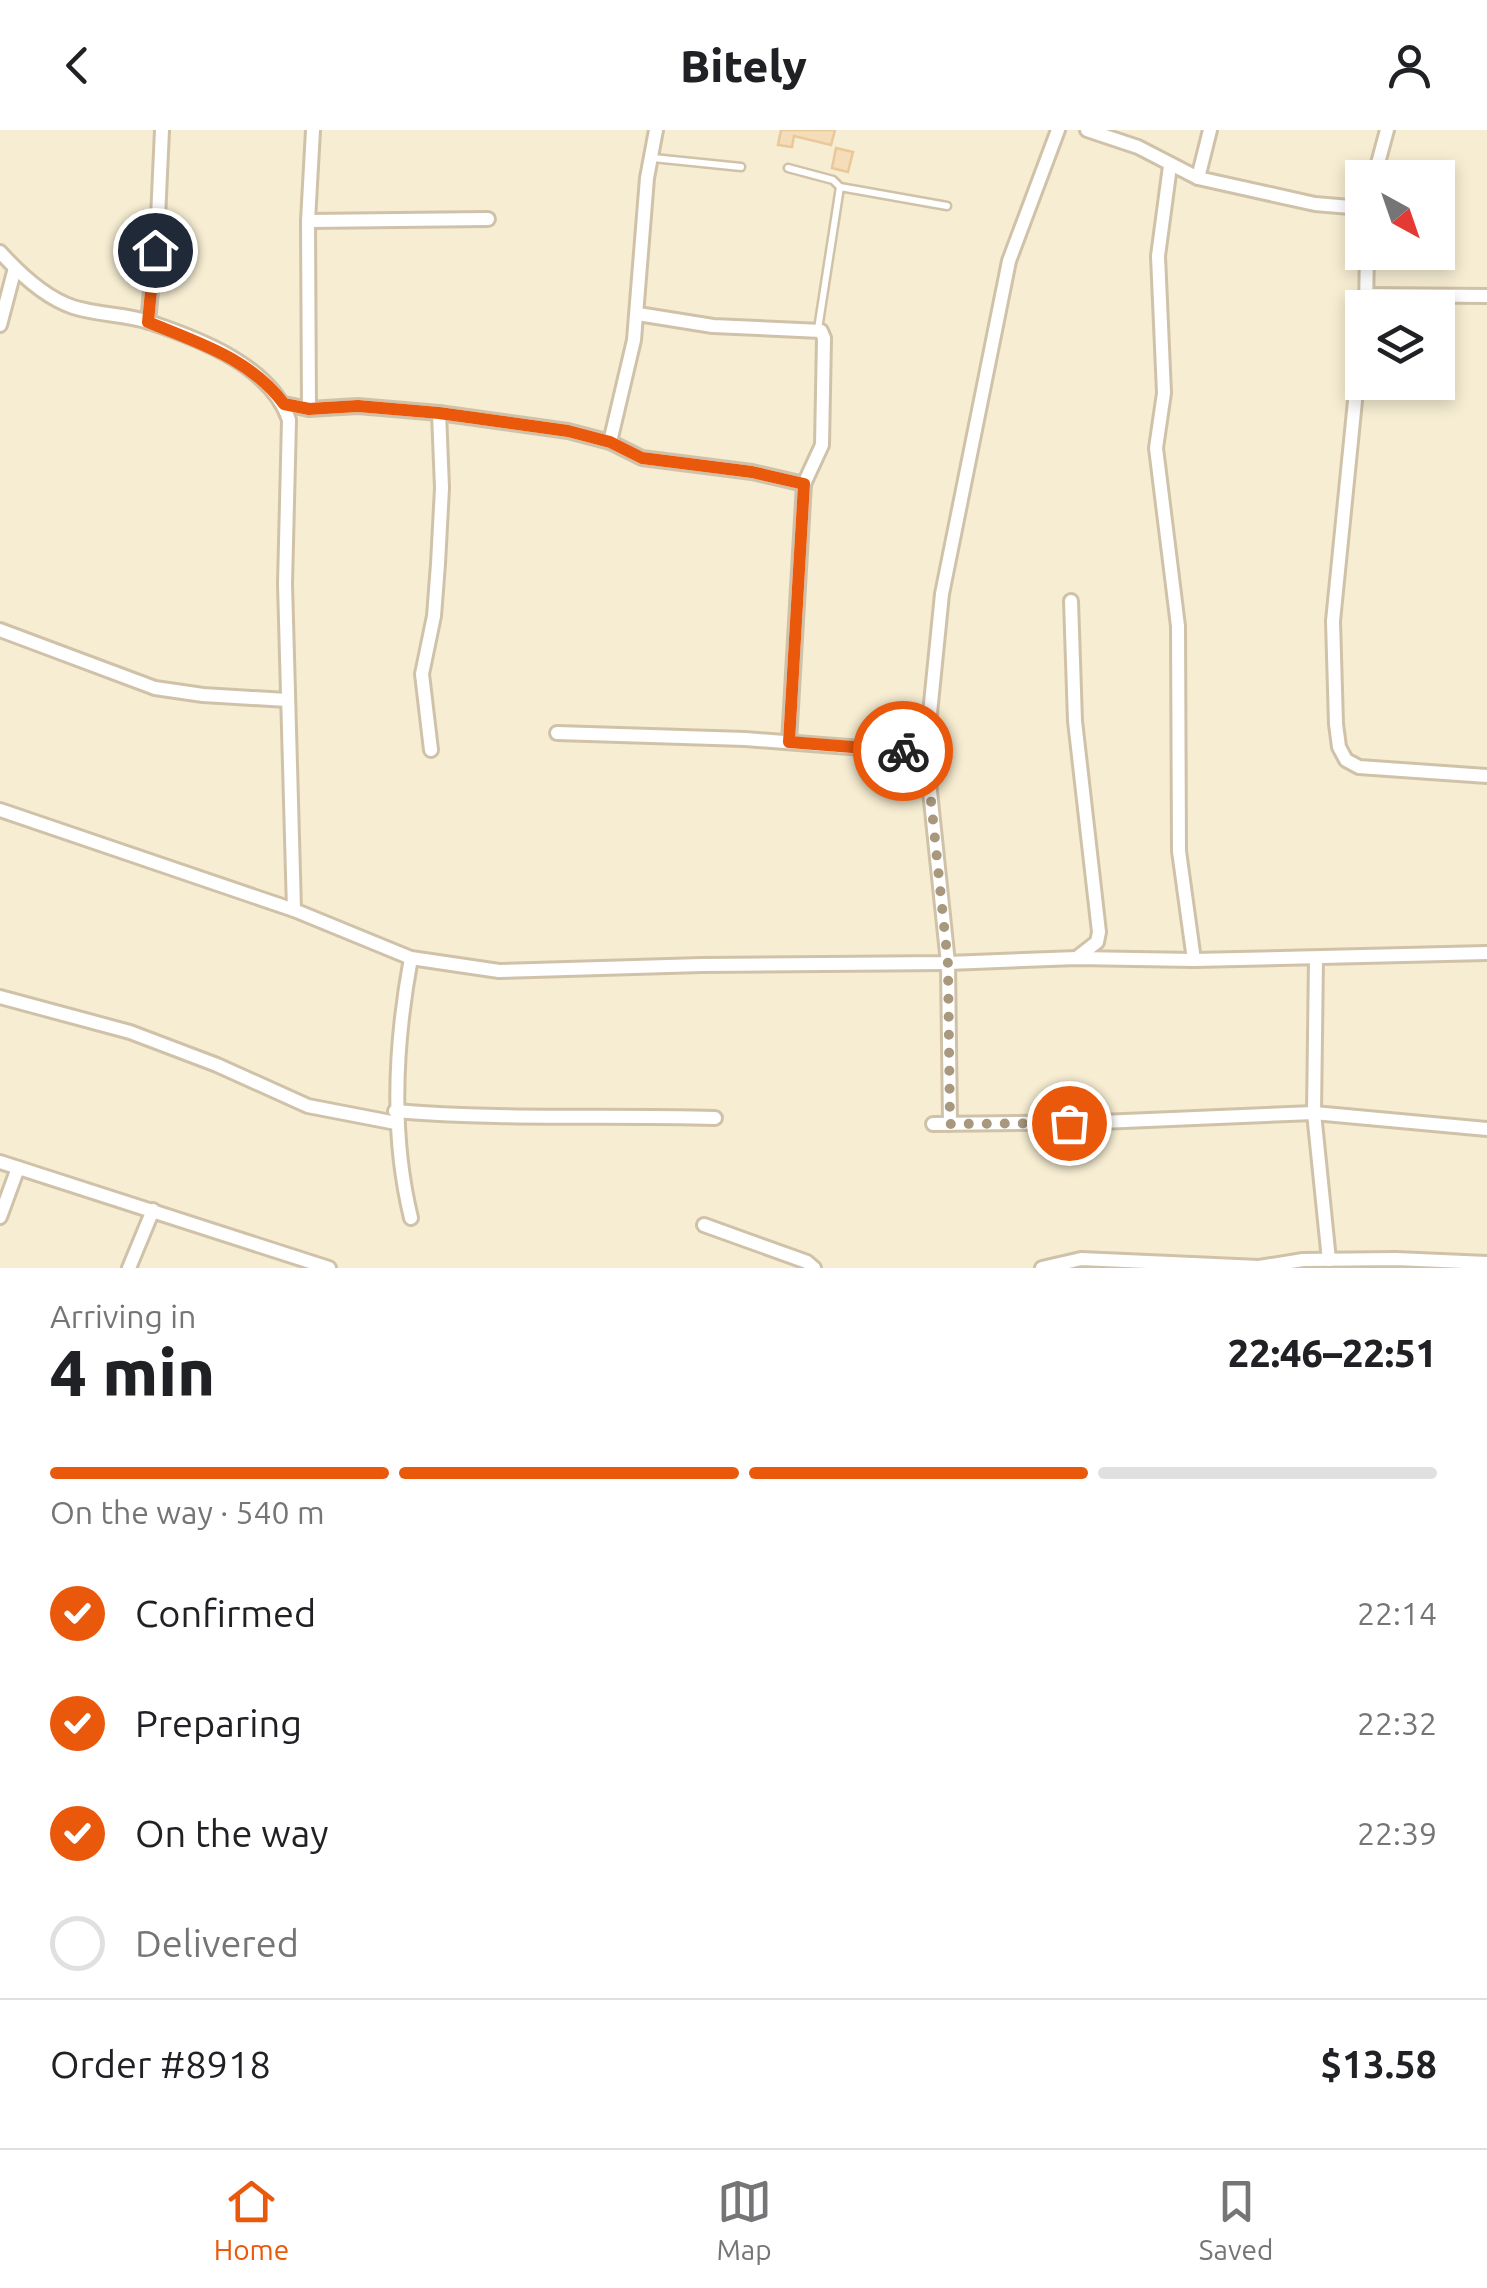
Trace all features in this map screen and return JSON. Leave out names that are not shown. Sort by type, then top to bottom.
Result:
[{"type":"street","points":[[148,322],[162,130]]},
{"type":"street","points":[[309,409],[308,220],[313,130]]},
{"type":"street","points":[[610,442],[638,314],[656,130]]},
{"type":"street","points":[[950,1124],[948,964],[926,753],[942,594],[1010,261],[1058,130]]},
{"type":"street","points":[[1087,130],[1138,147],[1198,178],[1316,204],[1345,207]]},
{"type":"street","points":[[1198,178],[1210,130]]},
{"type":"street","points":[[1379,160],[1387,130]]},
{"type":"street","points":[[1170,166],[1158,256],[1164,393],[1156,448],[1178,626],[1179,851],[1194,960]]},
{"type":"street","points":[[308,220],[488,219]]},
{"type":"street","points":[[0,252],[15,268],[72,306],[148,322],[236,359],[284,404],[289,420],[285,584],[294,910]]},
{"type":"street","points":[[0,324],[15,268]]},
{"type":"street","points":[[1455,297],[1487,296]]},
{"type":"street","points":[[638,314],[714,326],[817,330],[824,338],[822,444],[804,484],[789,742]]},
{"type":"street","points":[[1355,400],[1333,621],[1340,747],[1346,760],[1358,767],[1487,776]]},
{"type":"street","points":[[284,404],[309,409],[358,406],[439,413],[568,431],[610,442],[642,458],[752,472],[804,484]]},
{"type":"street","points":[[431,750],[422,674],[434,616],[438,564],[442,488],[439,413]]},
{"type":"street","points":[[1071,602],[1075,721],[1100,932],[1090,950],[1077,958]]},
{"type":"street","points":[[0,630],[156,688],[287,700]]},
{"type":"street","points":[[557,734],[789,742],[926,753]]},
{"type":"street","points":[[0,810],[294,910],[411,958],[499,971],[702,964],[1316,959],[1487,953]]},
{"type":"street","points":[[411,958],[404,998],[396,1117],[411,1218]]},
{"type":"street","points":[[1316,959],[1314,1113],[1329,1260]]},
{"type":"street","points":[[0,997],[130,1032],[308,1106],[396,1117],[550,1119],[601,1114],[715,1118]]},
{"type":"street","points":[[933,1124],[1314,1113],[1487,1129]]},
{"type":"street","points":[[0,1162],[329,1268]]},
{"type":"street","points":[[0,1217],[18,1168]]},
{"type":"street","points":[[128,1268],[152,1210]]},
{"type":"street","points":[[704,1224],[814,1268]]},
{"type":"street","points":[[1042,1268],[1081,1259],[1259,1267],[1302,1260],[1487,1263]]},
{"type":"lane","points":[[651,158],[741,167]]},
{"type":"lane","points":[[788,168],[832,180],[840,187],[947,206]]},
{"type":"lane","points":[[817,330],[840,187]]},
{"type":"shaded area","points":[[0,130],[1487,130],[1487,1268],[0,1268]]},
{"type":"building","points":[[781,130],[835,130],[831,145],[794,136],[792,147],[778,145]]},
{"type":"building","points":[[836,148],[853,152],[848,172],[832,168]]},
{"type":"way so far","points":[[903,751],[926,753],[948,964],[950,1124],[1069,1123]]},
{"type":"route","points":[[155,250],[148,322],[236,359],[284,404],[309,409],[358,406],[439,413],[568,431],[610,442],[642,458],[752,472],[804,484],[789,742],[903,751]]}]
